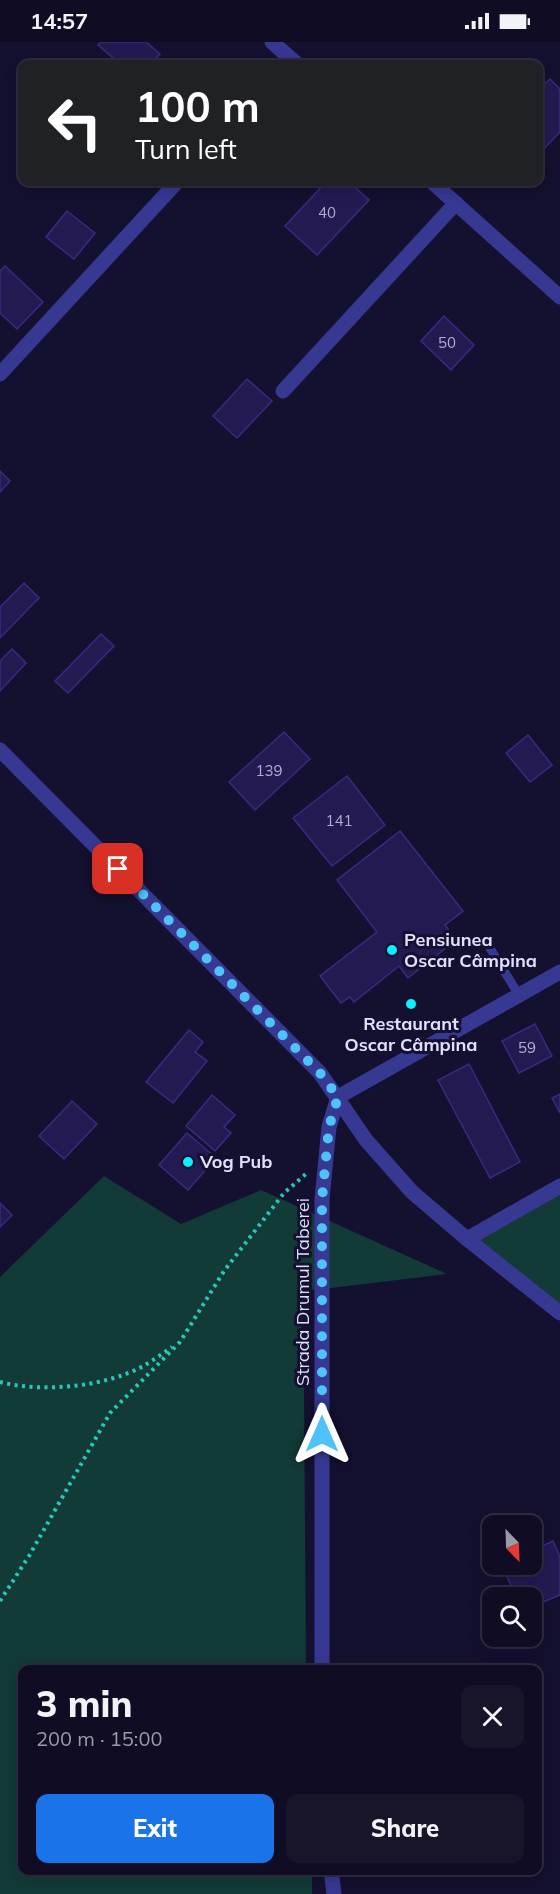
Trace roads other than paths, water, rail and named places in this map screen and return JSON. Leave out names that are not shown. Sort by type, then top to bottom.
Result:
[{"type":"street","points":[[272,42],[292,60]]},
{"type":"street","points":[[0,374],[173,186]]},
{"type":"street","points":[[437,186],[560,297]]},
{"type":"street","points":[[283,391],[456,203]]},
{"type":"street","points":[[0,750],[320,1073],[366,1140],[433,1212],[560,1313]]},
{"type":"street","points":[[338,1097],[560,972]]},
{"type":"street","name":"Strada Drumul Taberei","points":[[322,1665],[322,1199],[329,1127],[338,1097]]},
{"type":"street","points":[[467,1239],[560,1186]]},
{"type":"street","points":[[332,1875],[334,1894]]},
{"type":"lane","points":[[488,945],[519,995]]},
{"type":"place","name":"Pensiunea Oscar Câmpina","points":[[392,950]]},
{"type":"place","name":"Restaurant Oscar Câmpina","points":[[411,1004]]},
{"type":"place","name":"Vog Pub","points":[[188,1162]]}]
